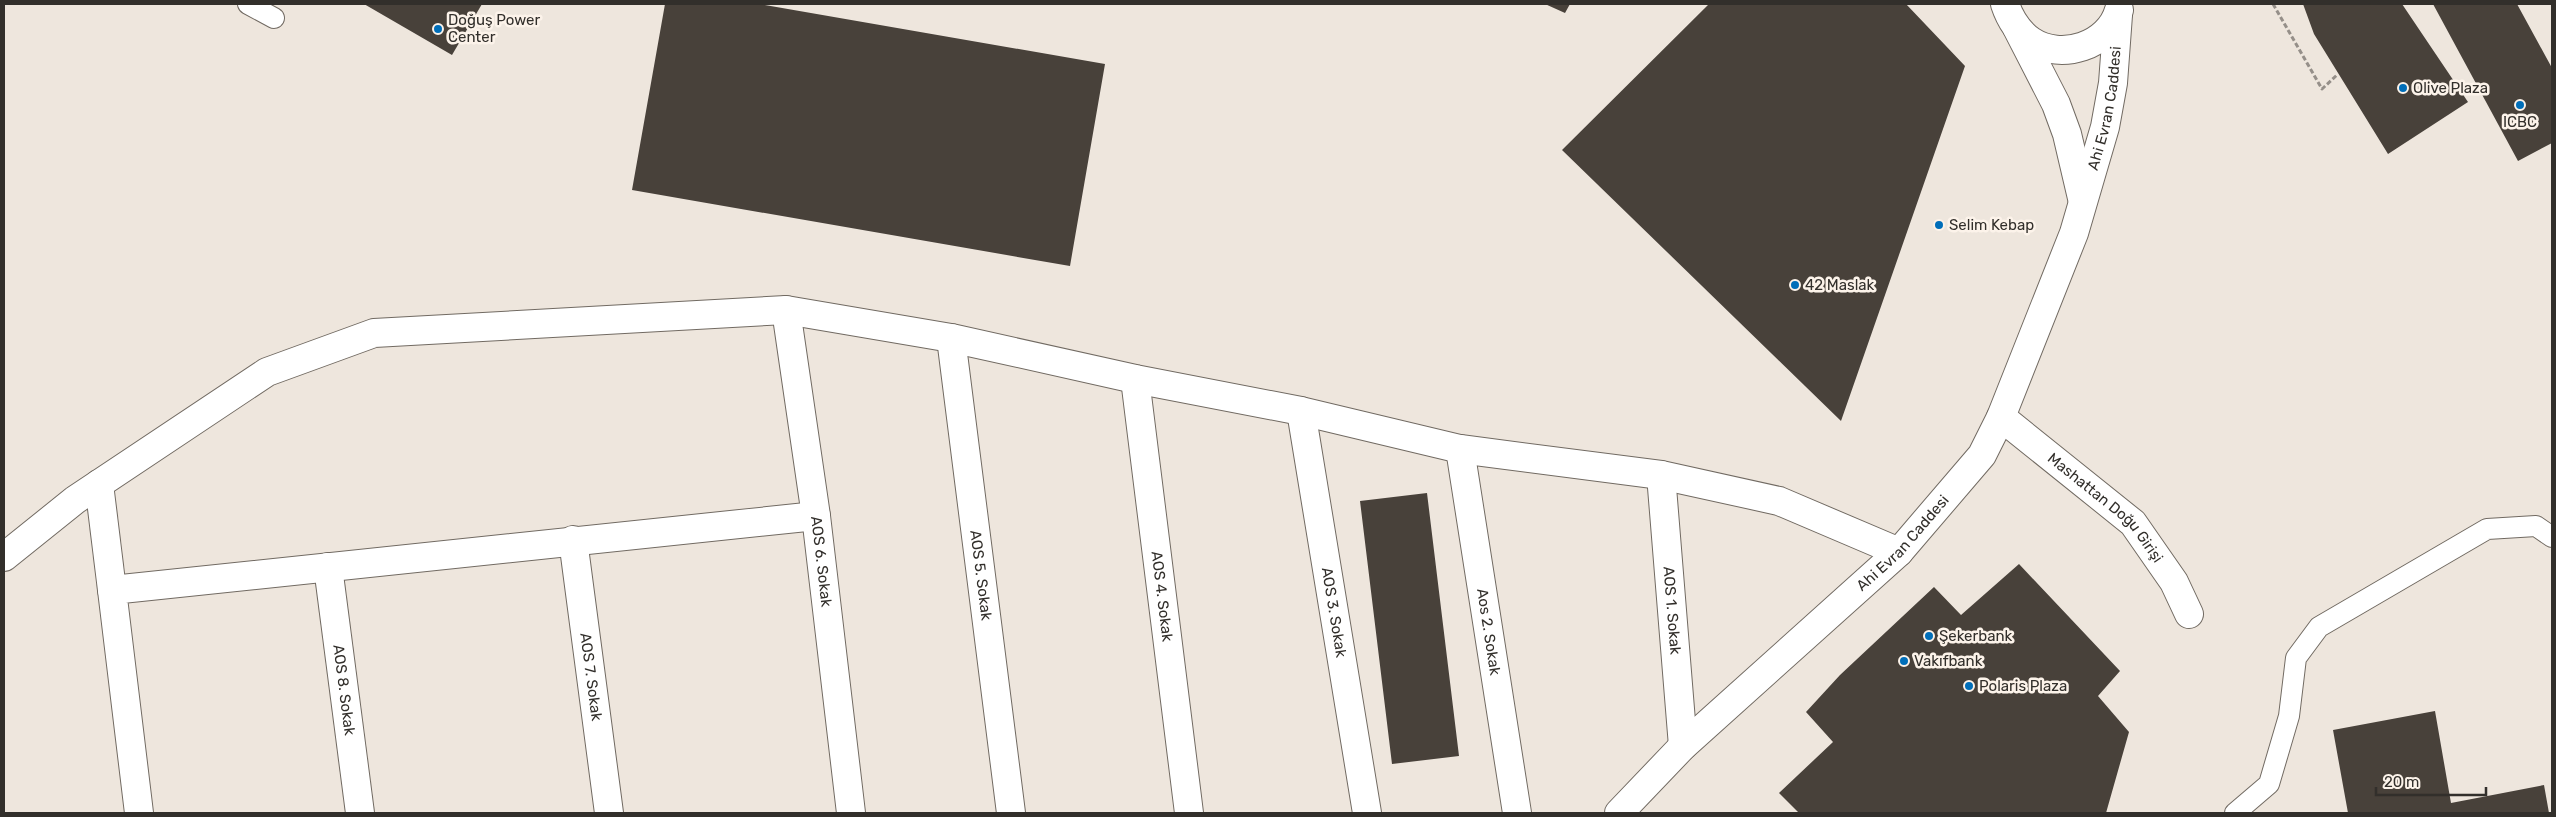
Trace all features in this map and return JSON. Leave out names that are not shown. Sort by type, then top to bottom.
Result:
[{"type":"street","points":[[1982,4],[2011,17],[2032,41],[2051,49],[2071,50],[2091,44],[2107,32],[2119,9]]},
{"type":"street","name":"Ahi Evran Caddesi","points":[[1620,813],[1683,746],[1899,552],[1982,455],[2001,417],[2074,233],[2105,127],[2113,83],[2119,9]]},
{"type":"street","name":"Ahi Evran Caddesi","points":[[2011,17],[2056,104],[2067,134],[2083,199]]},
{"type":"street","points":[[4,557],[75,500],[267,372],[374,333],[786,310],[951,338],[1135,379],[1301,412],[1460,449],[1661,475],[1779,501],[1899,552]]},
{"type":"street","name":"AOS 6. Sokak","points":[[786,310],[816,516],[851,813]]},
{"type":"street","name":"AOS 5. Sokak","points":[[951,338],[1011,813]]},
{"type":"street","name":"AOS 4. Sokak","points":[[1135,379],[1189,813]]},
{"type":"street","name":"AOS 3. Sokak","points":[[1301,412],[1367,813]]},
{"type":"street","name":"Mashattan Doğu Girişi","points":[[2001,417],[2133,523],[2174,582],[2188,614]]},
{"type":"street","name":"Aos 2. Sokak","points":[[1460,449],[1517,813]]},
{"type":"street","name":"AOS 1. Sokak","points":[[1661,475],[1683,746]]},
{"type":"street","points":[[99,484],[139,813]]},
{"type":"street","points":[[112,590],[573,540],[816,516]]},
{"type":"street","name":"AOS 7. Sokak","points":[[573,540],[609,813]]},
{"type":"street","name":"AOS 8. Sokak","points":[[328,567],[360,813]]},
{"type":"lane","points":[[248,4],[274,18]]},
{"type":"lane","points":[[2235,813],[2270,784],[2288,716],[2296,658],[2319,627],[2487,529],[2536,526],[2552,537]]},
{"type":"path","points":[[2273,4],[2322,90],[2337,74]]},
{"type":"building","name":"Doğuş Power Center","points":[[364,4],[482,4],[452,55]]},
{"type":"building","points":[[665,4],[759,4],[1105,64],[1070,266],[632,190]]},
{"type":"building","points":[[1545,4],[1570,4],[1565,13]]},
{"type":"building","name":"42 Maslak","points":[[1709,4],[1906,4],[1965,66],[1841,421],[1562,150]]},
{"type":"building","name":"Olive Plaza","points":[[2303,4],[2402,4],[2468,102],[2388,154],[2314,34]]},
{"type":"building","name":"ICBC","points":[[2433,4],[2517,4],[2552,68],[2552,143],[2518,161]]},
{"type":"building","points":[[1427,493],[1459,756],[1392,764],[1360,501]]},
{"type":"building","name":"Polaris Plaza","points":[[2019,564],[2120,671],[2098,696],[2129,732],[2106,813],[1799,813],[1779,793],[1833,742],[1806,712],[1840,675],[1934,587],[1961,615]]},
{"type":"building","points":[[2435,711],[2451,803],[2544,785],[2549,813],[2348,813],[2333,730]]},
{"type":"place","name":"Doğuş Power Center","points":[[438,29]]},
{"type":"place","name":"Olive Plaza","points":[[2403,88]]},
{"type":"place","name":"ICBC","points":[[2520,105]]},
{"type":"place","name":"Selim Kebap","points":[[1939,225]]},
{"type":"place","name":"42 Maslak","points":[[1795,285]]},
{"type":"place","name":"Şekerbank","points":[[1929,636]]},
{"type":"place","name":"Vakıfbank","points":[[1904,661]]},
{"type":"place","name":"Polaris Plaza","points":[[1969,686]]}]
